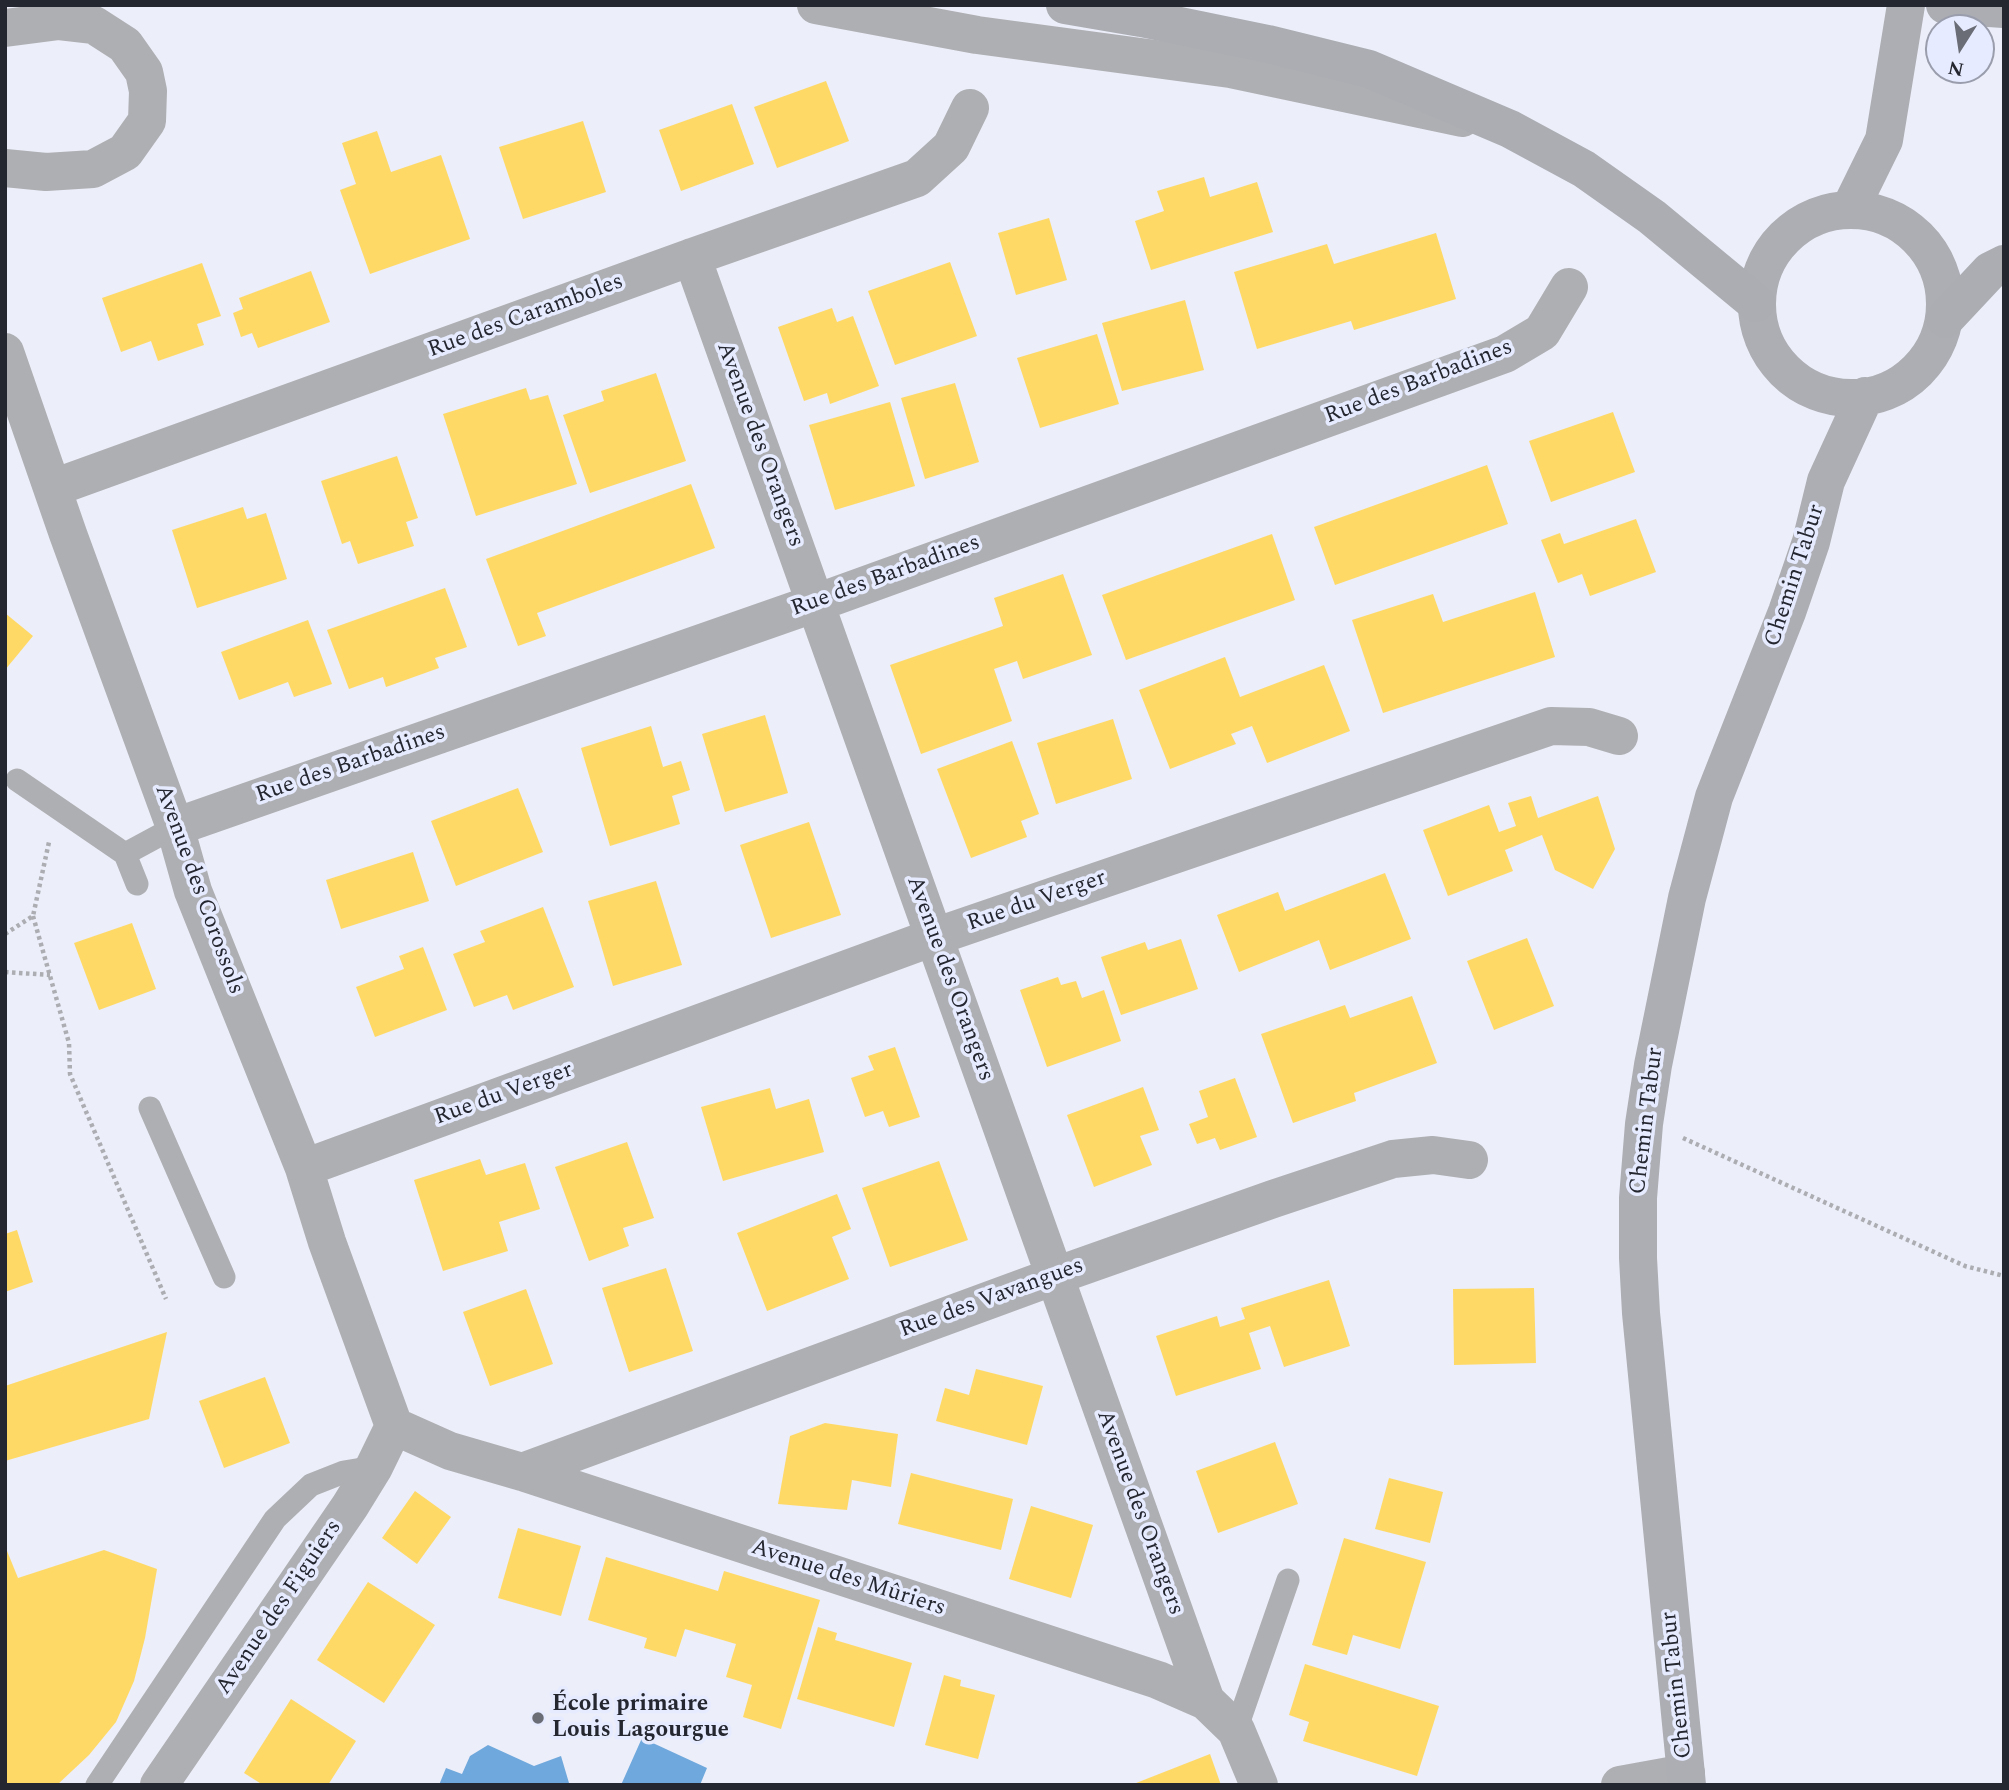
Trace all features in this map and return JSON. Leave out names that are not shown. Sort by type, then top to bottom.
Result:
[{"type":"highway","points":[[1065,5],[1268,44],[1369,69],[1510,129],[1584,169],[1652,217],[1756,303]]},
{"type":"highway","points":[[1945,5],[2004,9]]},
{"type":"highway","points":[[1945,318],[1990,271],[2004,264]]},
{"type":"main road","points":[[1850,209],[1884,140],[1906,5]]},
{"type":"main road","points":[[1884,140],[1896,221]]},
{"type":"main road","points":[[1850,209],[1889,216],[1915,233],[1934,258],[1945,288],[1945,318],[1935,349],[1915,373],[1889,391],[1859,398],[1827,395],[1798,383],[1775,361],[1761,334],[1756,303],[1761,272],[1775,245],[1799,224],[1827,212],[1850,209]]},
{"type":"main road","name":"Chemin Tabur","points":[[1818,391],[1826,481]]},
{"type":"main road","name":"Chemin Tabur","points":[[1687,1779],[1641,1313],[1638,1198],[1644,1124],[1687,898],[1714,797],[1787,612],[1811,542],[1826,481],[1865,396]]},
{"type":"street","points":[[816,5],[977,35],[1230,69],[1510,129]]},
{"type":"street","points":[[5,28],[59,21],[94,26],[125,45],[144,72],[148,91],[147,121],[125,152],[93,169],[46,172],[5,168]]},
{"type":"street","name":"Rue des Caramboles","points":[[53,488],[917,178],[951,147],[970,108]]},
{"type":"street","name":"Avenue des Orangers","points":[[692,257],[1206,1701]]},
{"type":"street","name":"Rue des Barbadines","points":[[175,827],[816,603],[1505,354],[1542,332],[1569,287]]},
{"type":"street","name":"Avenue des Corossols","points":[[5,352],[175,827],[193,891],[304,1168],[327,1242],[394,1426]]},
{"type":"street","name":"Rue du Verger","points":[[304,1168],[934,937],[1551,726],[1589,726],[1619,736]]},
{"type":"street","name":"Rue des Vavangues","points":[[522,1472],[1055,1276],[1393,1159],[1433,1155],[1469,1160]]},
{"type":"street","name":"Avenue des Figuiers","points":[[159,1785],[350,1506],[374,1467],[394,1426]]},
{"type":"street","name":"Avenue des Mûriers","points":[[394,1426],[450,1451],[522,1472],[1158,1680],[1206,1701],[1236,1730],[1259,1785]]},
{"type":"street","points":[[1620,1785],[1687,1779]]},
{"type":"lane","points":[[17,780],[125,854],[137,884]]},
{"type":"lane","points":[[125,854],[175,827]]},
{"type":"lane","points":[[150,1108],[223,1278]]},
{"type":"lane","points":[[97,1785],[275,1519],[312,1485],[344,1472],[374,1467]]},
{"type":"lane","points":[[1236,1730],[1288,1580]]},
{"type":"path","points":[[56,807],[33,916],[69,1042],[70,1073],[166,1299]]},
{"type":"path","points":[[5,934],[33,916]]},
{"type":"path","points":[[5,972],[50,975]]},
{"type":"path","points":[[1644,1124],[1684,1139],[1965,1266],[2004,1276]]},
{"type":"building: Logements","points":[[826,81],[849,141],[777,168],[754,107]]},
{"type":"building: Logements","points":[[732,104],[754,164],[681,191],[659,130]]},
{"type":"building: Logements","points":[[583,121],[606,192],[523,219],[499,147]]},
{"type":"building: Logements","points":[[377,131],[391,172],[441,155],[470,239],[370,274],[340,190],[356,184],[342,143]]},
{"type":"building: Logements","points":[[1204,177],[1210,197],[1257,182],[1273,232],[1151,270],[1135,221],[1164,211],[1157,191]]},
{"type":"building: Logements","points":[[1049,218],[1067,280],[1016,295],[998,233]]},
{"type":"building: Logements","points":[[1436,233],[1456,299],[1354,330],[1351,321],[1257,349],[1234,272],[1327,244],[1334,264]]},
{"type":"building: Logements","points":[[950,262],[977,336],[895,365],[868,291]]},
{"type":"building: Logements","points":[[202,263],[221,316],[197,324],[204,345],[158,361],[151,341],[121,352],[102,298]]},
{"type":"building: Logements","points":[[311,271],[330,322],[258,348],[252,333],[241,337],[233,313],[243,309],[239,298]]},
{"type":"building: Logements","points":[[1185,300],[1204,370],[1122,391],[1102,323]]},
{"type":"building: Logements","points":[[832,308],[837,322],[853,316],[879,386],[830,404],[827,393],[804,401],[778,327]]},
{"type":"building: Logements","points":[[1097,334],[1119,404],[1040,428],[1017,358]]},
{"type":"building: Logements","points":[[656,373],[686,461],[590,493],[563,415],[604,401],[601,391]]},
{"type":"building: Logements","points":[[955,383],[979,462],[925,479],[901,398]]},
{"type":"building: Logements","points":[[526,388],[530,400],[548,395],[577,484],[476,516],[443,414]]},
{"type":"building: Logements","points":[[890,402],[915,486],[835,510],[809,425]]},
{"type":"building: Logements","points":[[1613,412],[1635,472],[1551,502],[1529,441]]},
{"type":"building: Logements","points":[[397,456],[418,518],[406,522],[414,546],[358,564],[350,541],[342,544],[321,481]]},
{"type":"building: Logements","points":[[1487,465],[1508,524],[1335,585],[1314,527]]},
{"type":"building: Logements","points":[[691,484],[715,548],[537,613],[546,636],[518,646],[486,559]]},
{"type":"building: Logements","points":[[243,507],[247,519],[266,513],[287,579],[197,608],[172,530]]},
{"type":"building: Logements","points":[[1636,519],[1656,572],[1590,596],[1582,574],[1558,583],[1541,540],[1560,533],[1564,544]]},
{"type":"building: Logements","points":[[1272,534],[1295,600],[1126,660],[1102,595]]},
{"type":"building: Logements","points":[[1063,574],[1092,655],[1023,679],[1017,661],[994,669],[1012,721],[921,754],[890,665],[1003,626],[994,598]]},
{"type":"building: Logements","points":[[445,588],[467,647],[435,658],[439,668],[386,687],[383,677],[349,689],[327,630]]},
{"type":"building: Logements","points":[[1535,592],[1555,657],[1383,713],[1352,620],[1433,594],[1443,622]]},
{"type":"building: Logements","points":[[5,613],[33,636],[5,670]]},
{"type":"building: Logements","points":[[308,620],[332,684],[294,697],[288,682],[239,700],[221,652]]},
{"type":"building: Logements","points":[[1225,657],[1240,697],[1324,665],[1350,731],[1267,763],[1252,726],[1231,734],[1236,744],[1170,769],[1139,690]]},
{"type":"building: Logements","points":[[765,715],[788,793],[725,812],[702,734]]},
{"type":"building: Logements","points":[[1113,719],[1132,779],[1056,804],[1037,743]]},
{"type":"building: Logements","points":[[651,726],[663,767],[681,761],[690,790],[672,796],[680,824],[610,846],[581,748]]},
{"type":"building: Logements","points":[[1012,741],[1039,814],[1021,821],[1027,837],[971,858],[937,769]]},
{"type":"building: Logements","points":[[518,788],[543,852],[456,886],[431,821]]},
{"type":"building: Logements","points":[[1531,796],[1538,818],[1598,796],[1615,849],[1593,889],[1555,870],[1542,835],[1505,850],[1513,871],[1448,896],[1423,830],[1489,805],[1499,832],[1516,826],[1508,803]]},
{"type":"building: Logements","points":[[809,822],[841,915],[771,938],[740,845]]},
{"type":"building: Logements","points":[[413,852],[429,901],[341,929],[326,880]]},
{"type":"building: Logements","points":[[1385,873],[1411,939],[1330,970],[1319,940],[1239,972],[1217,915],[1278,892],[1285,911]]},
{"type":"building: Logements","points":[[656,881],[682,965],[613,986],[588,901]]},
{"type":"building: Logements","points":[[543,907],[574,987],[513,1010],[507,995],[474,1007],[453,954],[485,942],[480,931]]},
{"type":"building: Logements","points":[[132,923],[156,989],[99,1010],[74,943]]},
{"type":"building: Logements","points":[[1527,938],[1554,1006],[1494,1030],[1467,961]]},
{"type":"building: Logements","points":[[1181,939],[1198,989],[1121,1015],[1101,957],[1145,942],[1148,950]]},
{"type":"building: Logements","points":[[423,947],[447,1010],[375,1037],[356,987],[404,969],[399,956]]},
{"type":"building: Logements","points":[[1058,977],[1061,985],[1076,981],[1082,998],[1104,990],[1121,1041],[1047,1067],[1020,990]]},
{"type":"building: Logements","points":[[1412,996],[1437,1063],[1354,1093],[1356,1101],[1293,1123],[1261,1034],[1345,1005],[1350,1018]]},
{"type":"building: Logements","points":[[895,1047],[920,1117],[889,1127],[883,1111],[865,1117],[851,1078],[874,1070],[868,1056]]},
{"type":"building: Logements","points":[[1235,1078],[1257,1137],[1220,1150],[1215,1138],[1197,1144],[1189,1124],[1208,1117],[1199,1091]]},
{"type":"building: Logements","points":[[1143,1087],[1159,1130],[1140,1136],[1152,1165],[1094,1187],[1067,1115]]},
{"type":"building: Logements","points":[[770,1088],[776,1109],[809,1099],[824,1152],[723,1181],[701,1107]]},
{"type":"building: Logements","points":[[627,1142],[654,1218],[623,1228],[629,1246],[589,1261],[555,1167]]},
{"type":"building: Logements","points":[[480,1159],[486,1175],[525,1163],[540,1209],[499,1222],[508,1251],[443,1271],[414,1180]]},
{"type":"building: Logements","points":[[939,1161],[968,1240],[890,1267],[862,1188]]},
{"type":"building: Logements","points":[[837,1194],[851,1229],[832,1237],[849,1279],[767,1311],[737,1233]]},
{"type":"building: Logements","points":[[17,1230],[33,1282],[5,1292],[5,1234]]},
{"type":"building: Logements","points":[[666,1268],[693,1351],[629,1372],[602,1288]]},
{"type":"building: Logements","points":[[1329,1280],[1350,1346],[1284,1367],[1270,1326],[1249,1333],[1261,1369],[1176,1396],[1156,1336],[1217,1316],[1220,1327],[1245,1319],[1241,1308]]},
{"type":"building: Logements","points":[[1534,1288],[1536,1363],[1454,1365],[1453,1289]]},
{"type":"building: Logements","points":[[526,1289],[553,1364],[490,1386],[463,1312]]},
{"type":"building: Logements","points":[[167,1332],[149,1419],[5,1461],[5,1386]]},
{"type":"building: Logements","points":[[976,1369],[1043,1386],[1027,1445],[936,1421],[945,1388],[969,1395]]},
{"type":"building: Logements","points":[[265,1377],[290,1443],[224,1468],[199,1401]]},
{"type":"building: Logements","points":[[825,1423],[898,1434],[891,1487],[852,1480],[847,1510],[778,1504],[790,1436]]},
{"type":"building: Logements","points":[[1275,1442],[1298,1504],[1218,1533],[1196,1471]]},
{"type":"building: Logements","points":[[911,1473],[1013,1499],[1001,1550],[898,1524]]},
{"type":"building: Logements","points":[[1389,1478],[1443,1492],[1430,1543],[1375,1529]]},
{"type":"building: Logements","points":[[415,1491],[451,1517],[417,1564],[382,1538]]},
{"type":"building: Logements","points":[[1031,1506],[1093,1525],[1071,1598],[1009,1579]]},
{"type":"building: Logements","points":[[518,1528],[581,1546],[561,1616],[498,1598]]},
{"type":"building: Logements","points":[[1344,1538],[1426,1562],[1400,1649],[1353,1635],[1347,1655],[1312,1645]]},
{"type":"building: Logements","points":[[5,1546],[18,1578],[104,1550],[157,1569],[145,1638],[134,1681],[116,1722],[89,1755],[57,1785],[5,1785]]},
{"type":"building: Logements","points":[[606,1557],[718,1591],[724,1571],[820,1600],[781,1729],[743,1717],[752,1685],[726,1677],[736,1644],[685,1629],[676,1657],[644,1648],[647,1638],[588,1620]]},
{"type":"building: Logements","points":[[368,1582],[435,1625],[384,1703],[317,1660]]},
{"type":"building: Logements","points":[[818,1627],[837,1633],[835,1640],[912,1663],[894,1727],[797,1699]]},
{"type":"building: Logements","points":[[1305,1664],[1439,1706],[1417,1776],[1303,1741],[1309,1722],[1289,1715]]},
{"type":"building: Logements","points":[[944,1675],[961,1680],[960,1686],[995,1695],[978,1759],[925,1745]]},
{"type":"building: Logements","points":[[291,1699],[356,1741],[328,1785],[263,1785],[244,1773]]},
{"type":"building: Logements","points":[[1210,1754],[1221,1785],[1131,1785]]},
{"type":"building: Écoles","points":[[642,1738],[707,1768],[700,1785],[621,1785]]},
{"type":"building: Écoles","points":[[488,1745],[534,1766],[561,1756],[569,1783],[439,1785],[446,1768],[462,1774],[470,1756]]},
{"type":"place","name":"École primaire Louis Lagourgue","points":[[538,1718]]}]
